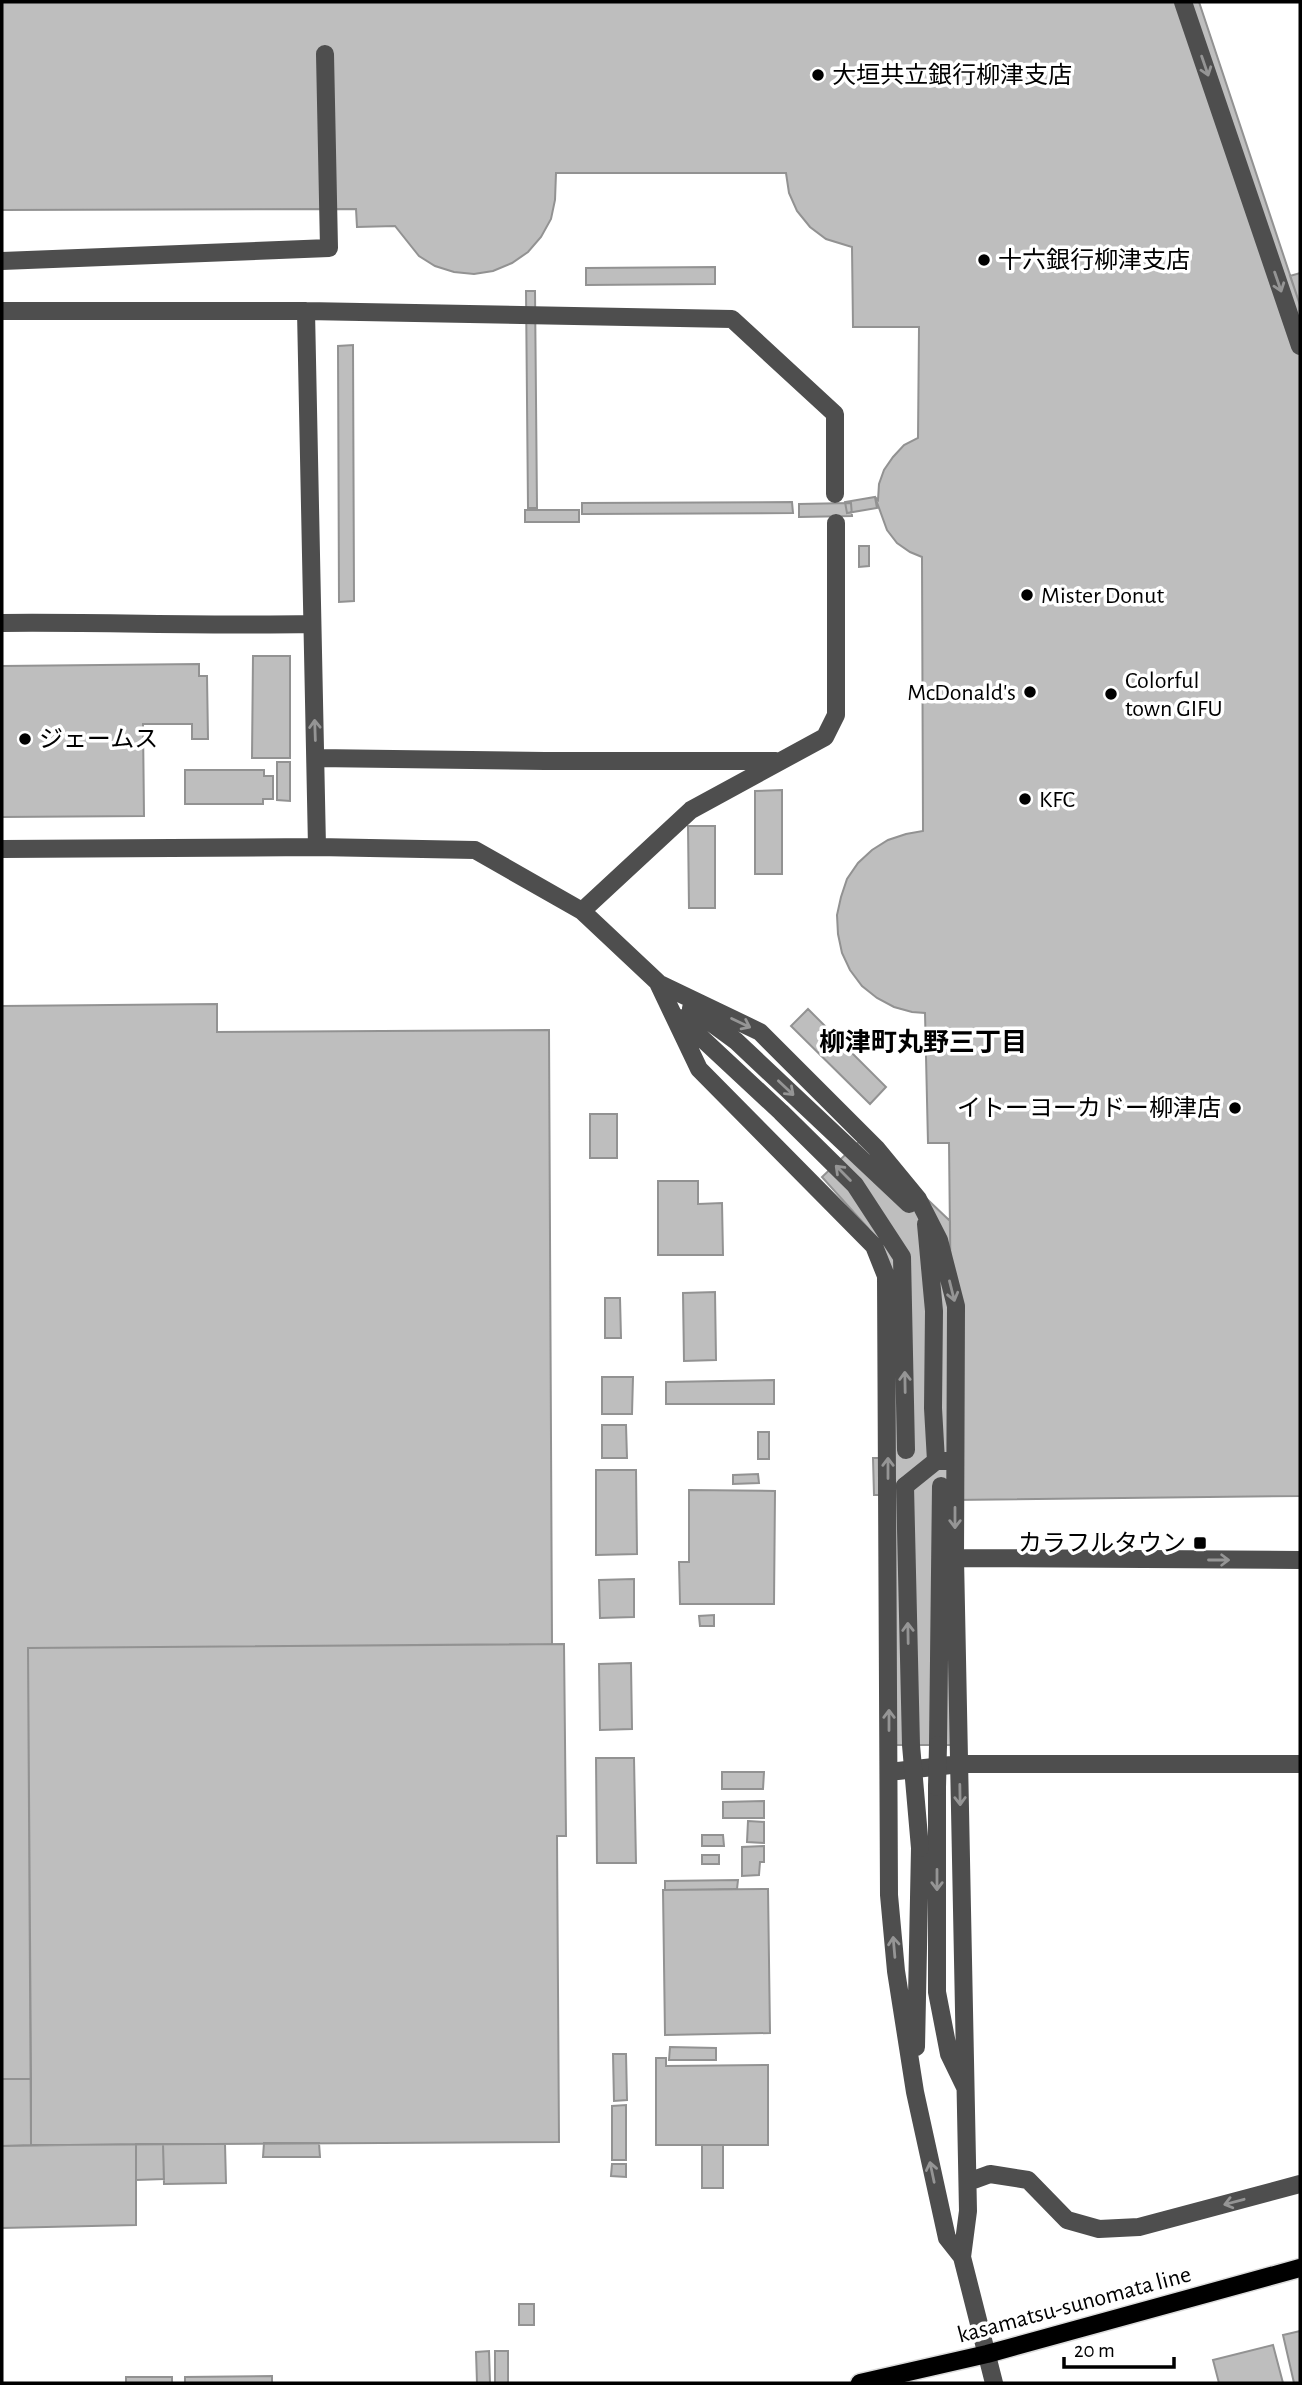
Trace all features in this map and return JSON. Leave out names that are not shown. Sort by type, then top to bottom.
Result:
[{"type":"main road","name":"kasamatsu-sunomata line","points":[[860,2383],[988,2354],[1300,2268]]},
{"type":"street","points":[[1183,2],[1300,346]]},
{"type":"street","points":[[2,261],[329,248],[325,54]]},
{"type":"street","points":[[2,311],[306,311],[732,319],[835,414],[835,494]]},
{"type":"street","points":[[306,311],[317,847]]},
{"type":"street","points":[[582,911],[691,810],[825,737],[836,715],[836,523]]},
{"type":"street","points":[[2,623],[139,622],[230,626],[311,624]]},
{"type":"street","points":[[316,758],[779,761]]},
{"type":"street","points":[[2,849],[317,847],[475,850],[582,911],[658,983],[736,1041],[926,1219],[934,1311],[933,1408],[944,1461],[905,1486],[911,1745],[920,1848],[915,2092]]},
{"type":"street","points":[[658,983],[699,1069],[874,1246],[887,1276],[889,1895],[896,1971],[915,2092],[947,2238],[962,2257]]},
{"type":"street","points":[[658,983],[760,1032],[876,1149],[918,1199],[934,1230],[956,1306],[955,1558],[968,2182],[968,2211],[962,2257],[994,2383]]},
{"type":"street","points":[[672,1010],[855,1185],[902,1257],[906,1450]]},
{"type":"street","points":[[941,1486],[937,1992],[949,2054],[967,2093]]},
{"type":"street","points":[[955,1558],[1300,1560]]},
{"type":"street","points":[[889,1772],[960,1764],[1300,1764]]},
{"type":"street","points":[[968,2182],[990,2174],[1028,2180],[1067,2220],[1099,2230],[1139,2228],[1300,2184]]},
{"type":"building","name":"Colorful town GIFU","points":[[2,2],[1199,2],[1300,305],[1300,1496],[953,1500],[949,1143],[928,1143],[925,1013],[894,1007],[862,986],[842,953],[838,934],[837,915],[841,897],[847,879],[858,863],[888,840],[923,831],[922,557],[897,543],[887,530],[875,497],[878,500],[879,484],[893,457],[904,445],[918,438],[919,327],[853,327],[852,247],[826,239],[810,227],[797,211],[789,193],[786,173],[556,173],[551,219],[541,237],[528,252],[512,263],[493,271],[474,274],[435,266],[419,256],[395,226],[357,227],[356,209],[2,210]]},
{"type":"building","points":[[715,267],[715,284],[586,285],[586,268]]},
{"type":"building","points":[[1300,273],[1300,305],[1290,276]]},
{"type":"building","points":[[526,291],[535,291],[537,508],[528,508]]},
{"type":"building","points":[[353,345],[354,601],[339,602],[338,346]]},
{"type":"building","points":[[875,497],[877,508],[847,513],[845,502]]},
{"type":"building","points":[[792,502],[793,513],[582,514],[582,503]]},
{"type":"building","points":[[851,503],[852,516],[799,517],[799,504]]},
{"type":"building","points":[[525,510],[579,510],[579,522],[525,522]]},
{"type":"building","points":[[859,546],[869,546],[869,566],[859,567]]},
{"type":"building","points":[[253,656],[290,656],[290,758],[252,758]]},
{"type":"building","points":[[199,664],[199,676],[207,676],[208,739],[192,739],[192,724],[143,724],[144,816],[2,817],[2,666]]},
{"type":"building","points":[[277,762],[290,762],[290,801],[277,800]]},
{"type":"building","points":[[185,770],[264,770],[264,776],[273,776],[273,799],[263,799],[263,804],[185,804]]},
{"type":"building","points":[[782,790],[782,874],[755,874],[755,791]]},
{"type":"building","points":[[688,826],[715,826],[715,908],[689,908]]},
{"type":"building","points":[[217,1004],[217,1032],[549,1030],[552,1644],[28,1648],[31,2079],[2,2079],[2,1006]]},
{"type":"building","points":[[808,1009],[886,1087],[870,1104],[791,1026]]},
{"type":"building","points":[[590,1114],[617,1114],[617,1158],[590,1158]]},
{"type":"building","points":[[863,1138],[950,1221],[954,1745],[895,1745],[892,1495],[874,1495],[873,1458],[892,1458],[881,1250],[868,1228],[822,1177]]},
{"type":"building","points":[[658,1181],[698,1181],[698,1204],[722,1203],[723,1255],[658,1255]]},
{"type":"building","points":[[715,1292],[716,1360],[684,1361],[683,1293]]},
{"type":"building","points":[[605,1298],[620,1298],[621,1338],[605,1338]]},
{"type":"building","points":[[602,1377],[633,1377],[632,1414],[602,1414]]},
{"type":"building","points":[[774,1380],[774,1404],[666,1404],[666,1382]]},
{"type":"building","points":[[602,1425],[626,1425],[627,1458],[602,1458]]},
{"type":"building","points":[[758,1432],[769,1432],[769,1459],[758,1459]]},
{"type":"building","points":[[596,1470],[636,1470],[637,1554],[596,1555]]},
{"type":"building","points":[[758,1474],[759,1483],[733,1484],[733,1475]]},
{"type":"building","points":[[689,1490],[775,1491],[774,1604],[680,1604],[679,1562],[689,1562]]},
{"type":"building","points":[[634,1579],[634,1617],[600,1618],[599,1580]]},
{"type":"building","points":[[714,1615],[714,1626],[700,1626],[699,1616]]},
{"type":"building","points":[[564,1644],[566,1836],[557,1836],[559,2142],[31,2145],[28,1648]]},
{"type":"building","points":[[631,1663],[632,1729],[600,1730],[599,1664]]},
{"type":"building","points":[[596,1758],[634,1758],[636,1863],[597,1863]]},
{"type":"building","points":[[722,1772],[764,1772],[763,1789],[722,1789]]},
{"type":"building","points":[[764,1801],[764,1818],[723,1818],[723,1802]]},
{"type":"building","points":[[748,1821],[764,1822],[764,1843],[747,1842]]},
{"type":"building","points":[[702,1835],[723,1835],[724,1846],[702,1846]]},
{"type":"building","points":[[764,1846],[764,1862],[760,1862],[759,1875],[742,1876],[742,1847]]},
{"type":"building","points":[[702,1855],[719,1855],[719,1864],[702,1864]]},
{"type":"building","points":[[738,1880],[737,1889],[665,1890],[665,1881]]},
{"type":"building","points":[[768,1889],[770,2033],[665,2035],[663,1890]]},
{"type":"building","points":[[670,2047],[716,2048],[716,2060],[669,2060]]},
{"type":"building","points":[[613,2054],[626,2054],[627,2100],[614,2101]]},
{"type":"building","points":[[656,2058],[666,2058],[666,2066],[768,2065],[768,2145],[656,2145]]},
{"type":"building","points":[[2,2079],[31,2079],[31,2145],[2,2146]]},
{"type":"building","points":[[626,2105],[626,2160],[612,2160],[612,2106]]},
{"type":"building","points":[[264,2143],[319,2143],[320,2157],[263,2157]]},
{"type":"building","points":[[136,2144],[136,2225],[2,2228],[2,2146]]},
{"type":"building","points":[[136,2144],[163,2144],[164,2179],[136,2180]]},
{"type":"building","points":[[163,2144],[225,2144],[226,2183],[164,2184]]},
{"type":"building","points":[[702,2145],[723,2145],[723,2188],[702,2188]]},
{"type":"building","points":[[612,2164],[626,2164],[626,2177],[611,2176]]},
{"type":"building","points":[[519,2304],[534,2304],[534,2325],[519,2325]]},
{"type":"building","points":[[1300,2331],[1300,2383],[1294,2383],[1283,2335]]},
{"type":"building","points":[[1273,2345],[1283,2383],[1219,2383],[1213,2360]]},
{"type":"building","points":[[489,2351],[490,2383],[477,2383],[476,2352]]},
{"type":"building","points":[[495,2351],[508,2351],[508,2383],[495,2383]]},
{"type":"building","points":[[272,2376],[272,2383],[185,2383],[185,2377]]},
{"type":"building","points":[[126,2377],[172,2377],[172,2383],[126,2383]]},
{"type":"place","name":"大垣共立銀行柳津支店","points":[[818,75]]},
{"type":"place","name":"十六銀行柳津支店","points":[[984,260]]},
{"type":"place","name":"Mister Donut","points":[[1027,595]]},
{"type":"place","name":"McDonald's","points":[[1030,692]]},
{"type":"place","name":"Colorful town GIFU","points":[[1111,694]]},
{"type":"place","name":"ジェームス","points":[[25,739]]},
{"type":"place","name":"KFC","points":[[1025,799]]},
{"type":"place","name":"イトーヨーカドー柳津店","points":[[1235,1108]]},
{"type":"place","name":"カラフルタウン","points":[[1200,1543]]},
{"type":"district","name":"柳津町丸野三丁目","points":[[923,1042]]}]
